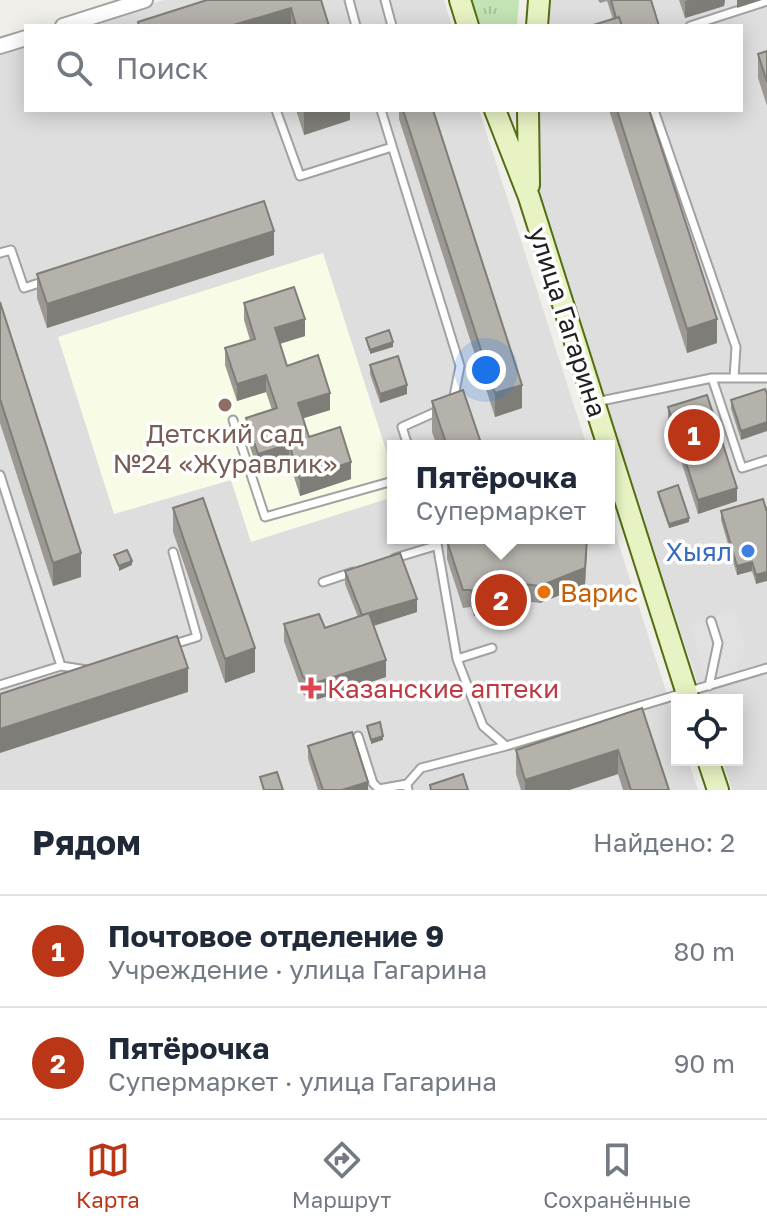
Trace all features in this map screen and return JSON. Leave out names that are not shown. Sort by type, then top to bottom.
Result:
[{"type":"street","points":[[69,24],[145,0]]},
{"type":"street","points":[[460,0],[467,24]]},
{"type":"street","points":[[536,24],[539,0]]},
{"type":"street","points":[[0,46],[24,39]]},
{"type":"street","name":"улица Гагарина","points":[[496,112],[529,197],[606,440]]},
{"type":"street","name":"улица Гагарина","points":[[528,112],[529,197]]},
{"type":"street","name":"улица Гагарина","points":[[615,470],[687,694]]},
{"type":"street","points":[[710,766],[718,790]]},
{"type":"lane","points":[[349,0],[355,24]]},
{"type":"lane","points":[[385,0],[391,24]]},
{"type":"lane","points":[[696,24],[767,1]]},
{"type":"lane","points":[[277,112],[300,176],[392,147]]},
{"type":"lane","points":[[382,112],[460,366],[452,404],[402,427],[406,440]]},
{"type":"lane","points":[[655,112],[736,347],[734,378]]},
{"type":"lane","points":[[0,253],[11,250],[24,288],[53,278]]},
{"type":"lane","points":[[712,378],[742,468],[767,460]]},
{"type":"lane","points":[[594,402],[712,378],[767,378]]},
{"type":"lane","points":[[233,420],[265,517],[387,483]]},
{"type":"lane","points":[[0,475],[61,666]]},
{"type":"lane","points":[[379,564],[430,544]]},
{"type":"lane","points":[[435,544],[457,659],[483,726],[506,746]]},
{"type":"lane","points":[[167,646],[197,637],[173,552]]},
{"type":"lane","points":[[323,582],[365,568]]},
{"type":"lane","points":[[709,686],[718,643],[711,621]]},
{"type":"lane","points":[[457,659],[492,648]]},
{"type":"lane","points":[[0,685],[61,666],[93,671]]},
{"type":"lane","points":[[692,694],[767,668]]},
{"type":"lane","points":[[358,736],[373,783],[379,789],[408,787],[421,768],[671,701]]},
{"type":"shaded area","points":[[164,0],[444,0],[451,24],[89,24]]},
{"type":"shaded area","points":[[544,0],[767,0],[767,790],[732,790],[725,766],[743,766],[743,694],[701,694],[534,184],[536,112],[743,112],[743,24],[542,24]]},
{"type":"shaded area","points":[[24,46],[24,112],[480,112],[585,440],[387,440],[387,544],[615,544],[615,533],[671,706],[671,766],[690,766],[698,790],[0,790],[0,53]]},
{"type":"shaded area","name":"Детский сад №24 «Журавлик»","points":[[323,253],[387,453],[387,499],[251,542],[231,480],[114,514],[58,337]]},
{"type":"shaded area","points":[[735,609],[745,650],[737,664],[738,673],[707,683],[690,624]]},
{"type":"green space","points":[[470,0],[519,0],[517,24],[478,24]]},
{"type":"building","points":[[207,0],[321,0],[328,24],[295,24],[291,8],[237,24],[138,22]]},
{"type":"building","points":[[611,0],[651,0],[658,24],[621,24],[619,17],[616,18]]},
{"type":"building","points":[[619,17],[621,24],[596,24]]},
{"type":"building","points":[[767,51],[767,82],[758,54]]},
{"type":"building","points":[[404,112],[434,112],[522,385],[495,393]]},
{"type":"building","points":[[618,112],[650,112],[717,319],[687,329]]},
{"type":"building","points":[[264,201],[274,231],[47,304],[37,274]]},
{"type":"building","points":[[294,287],[305,319],[275,328],[287,366],[318,355],[330,393],[298,403],[309,437],[340,427],[351,462],[300,479],[289,444],[258,454],[246,418],[277,408],[266,375],[237,384],[225,348],[255,339],[244,303]]},
{"type":"building","points":[[0,302],[81,553],[53,563],[0,399]]},
{"type":"building","points":[[389,330],[393,342],[370,350],[366,338]]},
{"type":"building","points":[[398,356],[407,385],[380,394],[370,365]]},
{"type":"building","points":[[765,389],[767,422],[741,431],[731,400]]},
{"type":"building","points":[[463,390],[480,440],[445,440],[432,401]]},
{"type":"building","points":[[707,395],[737,488],[698,500],[668,407]]},
{"type":"building","points":[[678,485],[689,518],[669,524],[658,492]]},
{"type":"building","points":[[203,498],[255,648],[225,659],[173,508]]},
{"type":"building","name":"Хыял","points":[[763,499],[767,508],[767,572],[756,575],[752,562],[737,566],[721,511]]},
{"type":"building","points":[[448,544],[587,544],[585,568],[540,586],[523,584],[474,598],[471,590],[463,590]]},
{"type":"building","points":[[127,550],[132,561],[119,566],[114,555]]},
{"type":"building","points":[[400,553],[417,599],[362,615],[345,571]]},
{"type":"building","points":[[369,613],[386,660],[312,684],[303,677],[284,624],[319,614],[325,628]]},
{"type":"building","points":[[177,636],[188,668],[0,729],[0,694]]},
{"type":"building","points":[[642,708],[669,790],[631,790],[618,750],[525,780],[516,750]]},
{"type":"building","points":[[380,722],[383,736],[371,740],[367,726]]},
{"type":"building","points":[[352,732],[368,782],[342,790],[323,790],[308,746]]},
{"type":"building","points":[[277,772],[283,790],[264,790],[260,777]]},
{"type":"building","points":[[463,774],[468,790],[431,790],[430,785]]},
{"type":"place","name":"Детский сад №24 «Журавлик»","points":[[225,405]]},
{"type":"place","name":"Почтовое отделение 9","points":[[694,435]]},
{"type":"place","name":"Хыял","points":[[748,551]]},
{"type":"place","name":"Варис","points":[[544,592]]},
{"type":"place","name":"Пятёрочка","points":[[501,600]]},
{"type":"place","name":"Казанские аптеки","points":[[311,688]]}]
